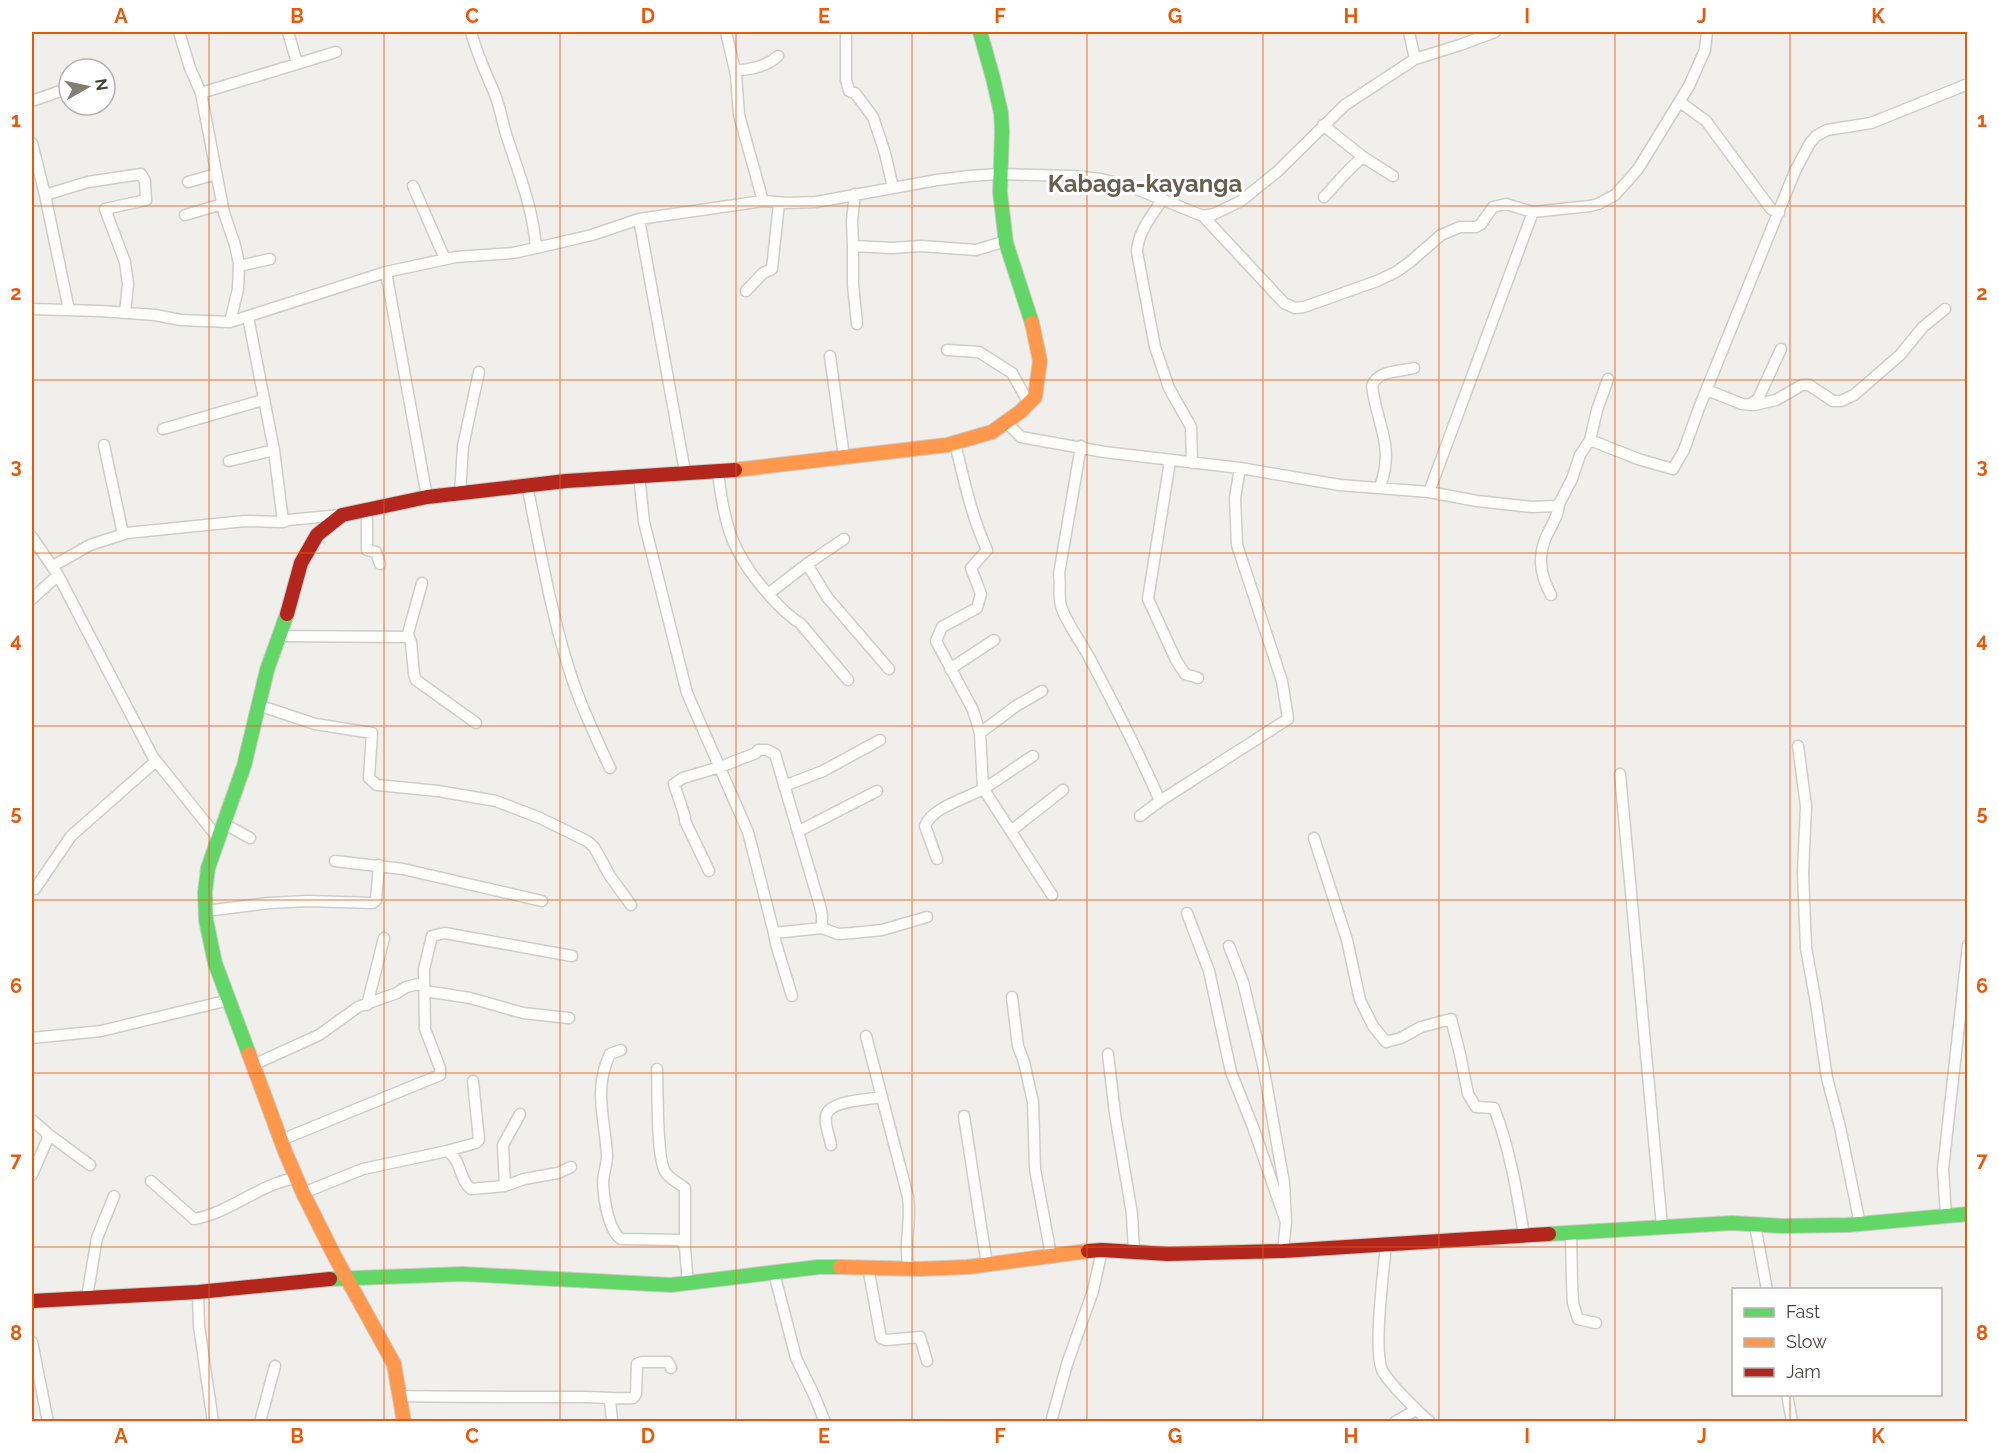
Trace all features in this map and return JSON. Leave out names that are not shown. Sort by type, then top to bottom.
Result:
[{"type":"street","points":[[179,32],[190,68],[201,93],[222,204],[239,266],[238,289],[230,322]]},
{"type":"street","points":[[288,32],[297,63]]},
{"type":"street","points":[[471,32],[480,61],[495,94],[504,129],[526,192],[534,225],[536,248]]},
{"type":"street","points":[[726,32],[735,71],[739,116],[763,201]]},
{"type":"street","points":[[846,32],[846,80],[849,92],[855,93],[873,117],[885,153],[893,189]]},
{"type":"street","points":[[32,599],[56,571],[90,545],[123,534],[245,521],[283,522],[342,515],[427,497],[527,485],[639,475],[718,472],[955,443],[992,432],[1020,412],[1035,397],[1040,363],[1028,310],[1006,241],[1000,174],[1003,156],[1002,126],[980,32]]},
{"type":"street","points":[[1409,32],[1414,59]]},
{"type":"street","points":[[1203,216],[1214,214],[1241,201],[1278,171],[1346,105],[1414,59],[1495,32]]},
{"type":"street","points":[[32,309],[155,315],[181,321],[230,322],[386,272],[445,259],[490,253],[513,253],[592,235],[639,219],[763,201],[816,202],[937,180],[1000,174],[1101,179],[1129,186],[1203,216],[1284,303],[1295,308],[1318,304],[1396,272],[1441,236],[1460,228],[1481,225],[1493,207],[1506,204],[1533,212],[1590,206],[1615,195],[1638,169],[1680,102],[1705,50],[1707,32]]},
{"type":"street","points":[[201,93],[336,52]]},
{"type":"street","points":[[735,71],[755,68],[778,56]]},
{"type":"street","points":[[1590,440],[1638,459],[1673,469],[1684,450],[1804,152],[1816,136],[1827,130],[1871,123],[1968,84]]},
{"type":"street","points":[[32,101],[57,92]]},
{"type":"street","points":[[1680,102],[1706,122],[1771,208],[1779,213]]},
{"type":"street","points":[[1323,125],[1393,176]]},
{"type":"street","points":[[32,143],[69,310]]},
{"type":"street","points":[[1324,197],[1346,171],[1363,156]]},
{"type":"street","points":[[45,195],[88,182],[141,174],[145,181],[146,200],[105,209],[125,262],[128,284],[125,313]]},
{"type":"street","points":[[188,182],[216,174]]},
{"type":"street","points":[[413,186],[445,259]]},
{"type":"street","points":[[855,194],[852,220],[853,285],[857,324]]},
{"type":"street","points":[[1162,200],[1143,228],[1137,243],[1137,252],[1155,347],[1169,388],[1191,427],[1192,463]]},
{"type":"street","points":[[746,291],[763,273],[772,268],[779,202]]},
{"type":"street","points":[[185,215],[222,204]]},
{"type":"street","points":[[1429,492],[1533,212]]},
{"type":"street","points":[[639,219],[685,472]]},
{"type":"street","points":[[853,246],[892,248],[921,246],[976,250],[1006,241]]},
{"type":"street","points":[[239,266],[270,260]]},
{"type":"street","points":[[386,272],[427,497]]},
{"type":"street","points":[[1707,390],[1749,405],[1764,404],[1802,385],[1809,385],[1833,401],[1841,401],[1854,395],[1900,355],[1923,327],[1944,309]]},
{"type":"street","points":[[248,317],[274,450],[283,522]]},
{"type":"street","points":[[1749,405],[1758,399],[1781,349]]},
{"type":"street","points":[[947,350],[979,352],[1012,373],[1028,402]]},
{"type":"street","points":[[830,356],[844,457]]},
{"type":"street","points":[[1380,487],[1387,453],[1386,440],[1372,387],[1376,378],[1381,375],[1414,368]]},
{"type":"street","points":[[460,494],[463,446],[479,372]]},
{"type":"street","points":[[1551,595],[1546,585],[1540,559],[1542,546],[1557,516],[1559,504],[1572,479],[1580,455],[1590,440],[1608,379]]},
{"type":"street","points":[[163,429],[263,400]]},
{"type":"street","points":[[1006,422],[1021,437],[1104,452],[1240,468],[1340,485],[1429,492],[1477,501],[1532,507],[1559,504]]},
{"type":"street","points":[[955,443],[965,490],[976,526],[987,550],[972,568],[981,594],[977,608],[942,627],[936,641],[973,710],[980,733],[983,789],[1053,895]]},
{"type":"street","points":[[104,445],[123,534]]},
{"type":"street","points":[[1080,446],[1059,574],[1060,603],[1063,613],[1079,638],[1141,756],[1160,801]]},
{"type":"street","points":[[229,461],[274,450]]},
{"type":"street","points":[[1170,461],[1148,599],[1176,660],[1185,674],[1198,678]]},
{"type":"street","points":[[1140,816],[1288,719],[1282,681],[1238,545],[1235,498],[1240,468]]},
{"type":"street","points":[[718,472],[724,518],[735,548],[751,575],[790,617],[800,623],[848,680]]},
{"type":"street","points":[[639,475],[644,522],[680,669],[693,709],[748,832],[776,944],[792,996]]},
{"type":"street","points":[[527,485],[553,607],[568,664],[610,768]]},
{"type":"street","points":[[367,509],[367,550],[376,552],[380,564]]},
{"type":"street","points":[[342,515],[317,535],[301,563],[293,597],[267,670],[244,766],[208,868],[206,910],[215,963],[281,1140],[303,1193],[346,1278],[389,1352],[394,1364],[404,1422]]},
{"type":"street","points":[[32,537],[56,571],[144,742],[156,761],[218,838]]},
{"type":"street","points":[[768,594],[844,539]]},
{"type":"street","points":[[807,564],[827,597],[889,669]]},
{"type":"street","points":[[422,583],[408,638],[411,642],[416,680],[476,723]]},
{"type":"street","points":[[279,636],[408,638]]},
{"type":"street","points":[[950,669],[994,640]]},
{"type":"street","points":[[980,733],[1042,691]]},
{"type":"street","points":[[258,705],[315,724],[372,733],[369,778],[377,785],[438,791],[496,801],[540,818],[587,841],[594,847],[610,876],[631,905]]},
{"type":"street","points":[[784,786],[823,771],[880,740]]},
{"type":"street","points":[[1798,746],[1806,806],[1803,873],[1806,948],[1827,1078],[1840,1127],[1860,1224]]},
{"type":"street","points":[[709,871],[685,821],[674,784],[683,778],[720,767],[756,753],[758,750],[766,750],[775,754],[820,906],[822,928]]},
{"type":"street","points":[[937,859],[925,826],[928,820],[940,810],[983,789],[1033,756]]},
{"type":"street","points":[[32,889],[35,889],[71,836],[156,761]]},
{"type":"street","points":[[1620,774],[1662,1226]]},
{"type":"street","points":[[1012,830],[1063,790]]},
{"type":"street","points":[[799,831],[877,791]]},
{"type":"street","points":[[223,822],[250,838]]},
{"type":"street","points":[[1314,838],[1347,940],[1360,1000],[1373,1026],[1386,1042],[1401,1038],[1421,1027],[1451,1019],[1461,1054],[1468,1094],[1476,1107],[1494,1108],[1499,1121],[1514,1175],[1524,1235]]},
{"type":"street","points":[[335,861],[379,865],[423,873],[542,901]]},
{"type":"street","points":[[206,910],[308,901],[373,903],[376,900],[379,865]]},
{"type":"street","points":[[1187,913],[1209,971],[1231,1072],[1286,1222]]},
{"type":"street","points":[[774,933],[822,928],[838,934],[882,930],[927,917]]},
{"type":"street","points":[[281,1140],[440,1075],[440,1068],[425,1029],[424,969],[432,936],[441,933],[572,956]]},
{"type":"street","points":[[367,1005],[384,938]]},
{"type":"street","points":[[1946,1216],[1943,1169],[1968,945]]},
{"type":"street","points":[[1229,946],[1243,982],[1263,1065],[1284,1183],[1286,1222],[1283,1251]]},
{"type":"street","points":[[254,1065],[319,1035],[352,1011],[397,993],[406,987],[425,987],[523,1013],[570,1018]]},
{"type":"street","points":[[1012,997],[1018,1046],[1033,1102],[1035,1169],[1051,1255]]},
{"type":"street","points":[[32,1038],[101,1031],[229,1000]]},
{"type":"street","points":[[866,1036],[908,1197],[910,1214],[905,1246],[909,1269]]},
{"type":"street","points":[[621,1050],[610,1054],[600,1083],[607,1157],[603,1183],[610,1226],[615,1235],[621,1239],[681,1240],[685,1248]]},
{"type":"street","points":[[1108,1054],[1115,1114],[1132,1214],[1134,1253]]},
{"type":"street","points":[[657,1069],[663,1168],[667,1175],[685,1188],[685,1248],[688,1284]]},
{"type":"street","points":[[303,1193],[363,1169],[476,1143],[479,1140],[473,1081]]},
{"type":"street","points":[[831,1145],[826,1122],[826,1115],[830,1109],[837,1104],[882,1097]]},
{"type":"street","points":[[505,1186],[503,1145],[520,1114]]},
{"type":"street","points":[[964,1116],[987,1265]]},
{"type":"street","points":[[32,1120],[90,1165]]},
{"type":"street","points":[[32,1174],[47,1143],[48,1134]]},
{"type":"street","points":[[447,1151],[457,1161],[468,1188],[505,1186],[524,1179],[558,1173],[571,1167]]},
{"type":"street","points":[[151,1181],[194,1219],[214,1214],[249,1195],[296,1178]]},
{"type":"street","points":[[87,1297],[97,1238],[114,1196]]},
{"type":"street","points":[[32,1301],[198,1292],[346,1278],[463,1274],[671,1285],[818,1267],[909,1269],[987,1265],[1051,1255],[1102,1251],[1134,1253],[1283,1251],[1386,1243],[1571,1234],[1662,1226],[1732,1223],[1782,1226],[1860,1224],[1968,1214]]},
{"type":"street","points":[[1755,1225],[1767,1288]]},
{"type":"street","points":[[1571,1234],[1573,1303],[1578,1319],[1596,1323]]},
{"type":"street","points":[[1386,1243],[1378,1340],[1382,1370],[1416,1410],[1430,1422]]},
{"type":"street","points":[[1051,1422],[1067,1364],[1093,1291],[1102,1251]]},
{"type":"street","points":[[868,1267],[881,1338],[886,1340],[920,1337],[927,1361]]},
{"type":"street","points":[[774,1273],[796,1358],[825,1422]]},
{"type":"street","points":[[198,1292],[199,1326],[213,1422]]},
{"type":"street","points":[[32,1342],[48,1422]]},
{"type":"street","points":[[400,1396],[610,1399],[635,1397],[636,1364],[668,1362],[671,1368]]},
{"type":"street","points":[[260,1422],[275,1366]]},
{"type":"street","points":[[1787,1396],[1792,1422]]},
{"type":"street","points":[[610,1399],[612,1422]]},
{"type":"street","points":[[1395,1422],[1416,1410]]},
{"type":"traffic: fast","points":[[980,32],[1001,113],[1000,192],[1006,243],[1032,323]]},
{"type":"traffic: fast","points":[[249,1054],[215,963],[206,920],[205,892],[208,868],[244,766],[267,670],[287,614]]},
{"type":"traffic: fast","points":[[1549,1234],[1732,1223],[1782,1226],[1848,1225],[1968,1214]]},
{"type":"traffic: fast","points":[[330,1279],[463,1274],[671,1285],[818,1267],[840,1267]]},
{"type":"traffic: slow","points":[[735,470],[947,445],[992,432],[1020,412],[1035,397],[1040,361],[1032,323]]},
{"type":"traffic: slow","points":[[249,1054],[303,1193],[394,1364],[404,1422]]},
{"type":"traffic: slow","points":[[840,1267],[919,1269],[968,1267],[1088,1251]]},
{"type":"traffic: jam","points":[[287,614],[301,563],[317,535],[342,515],[427,497],[566,481],[735,470]]},
{"type":"traffic: jam","points":[[1088,1251],[1168,1254],[1283,1251],[1549,1234]]},
{"type":"traffic: jam","points":[[32,1301],[198,1292],[330,1279]]},
{"type":"district","name":"Kabaga-kayanga","points":[[1145,184]]}]
